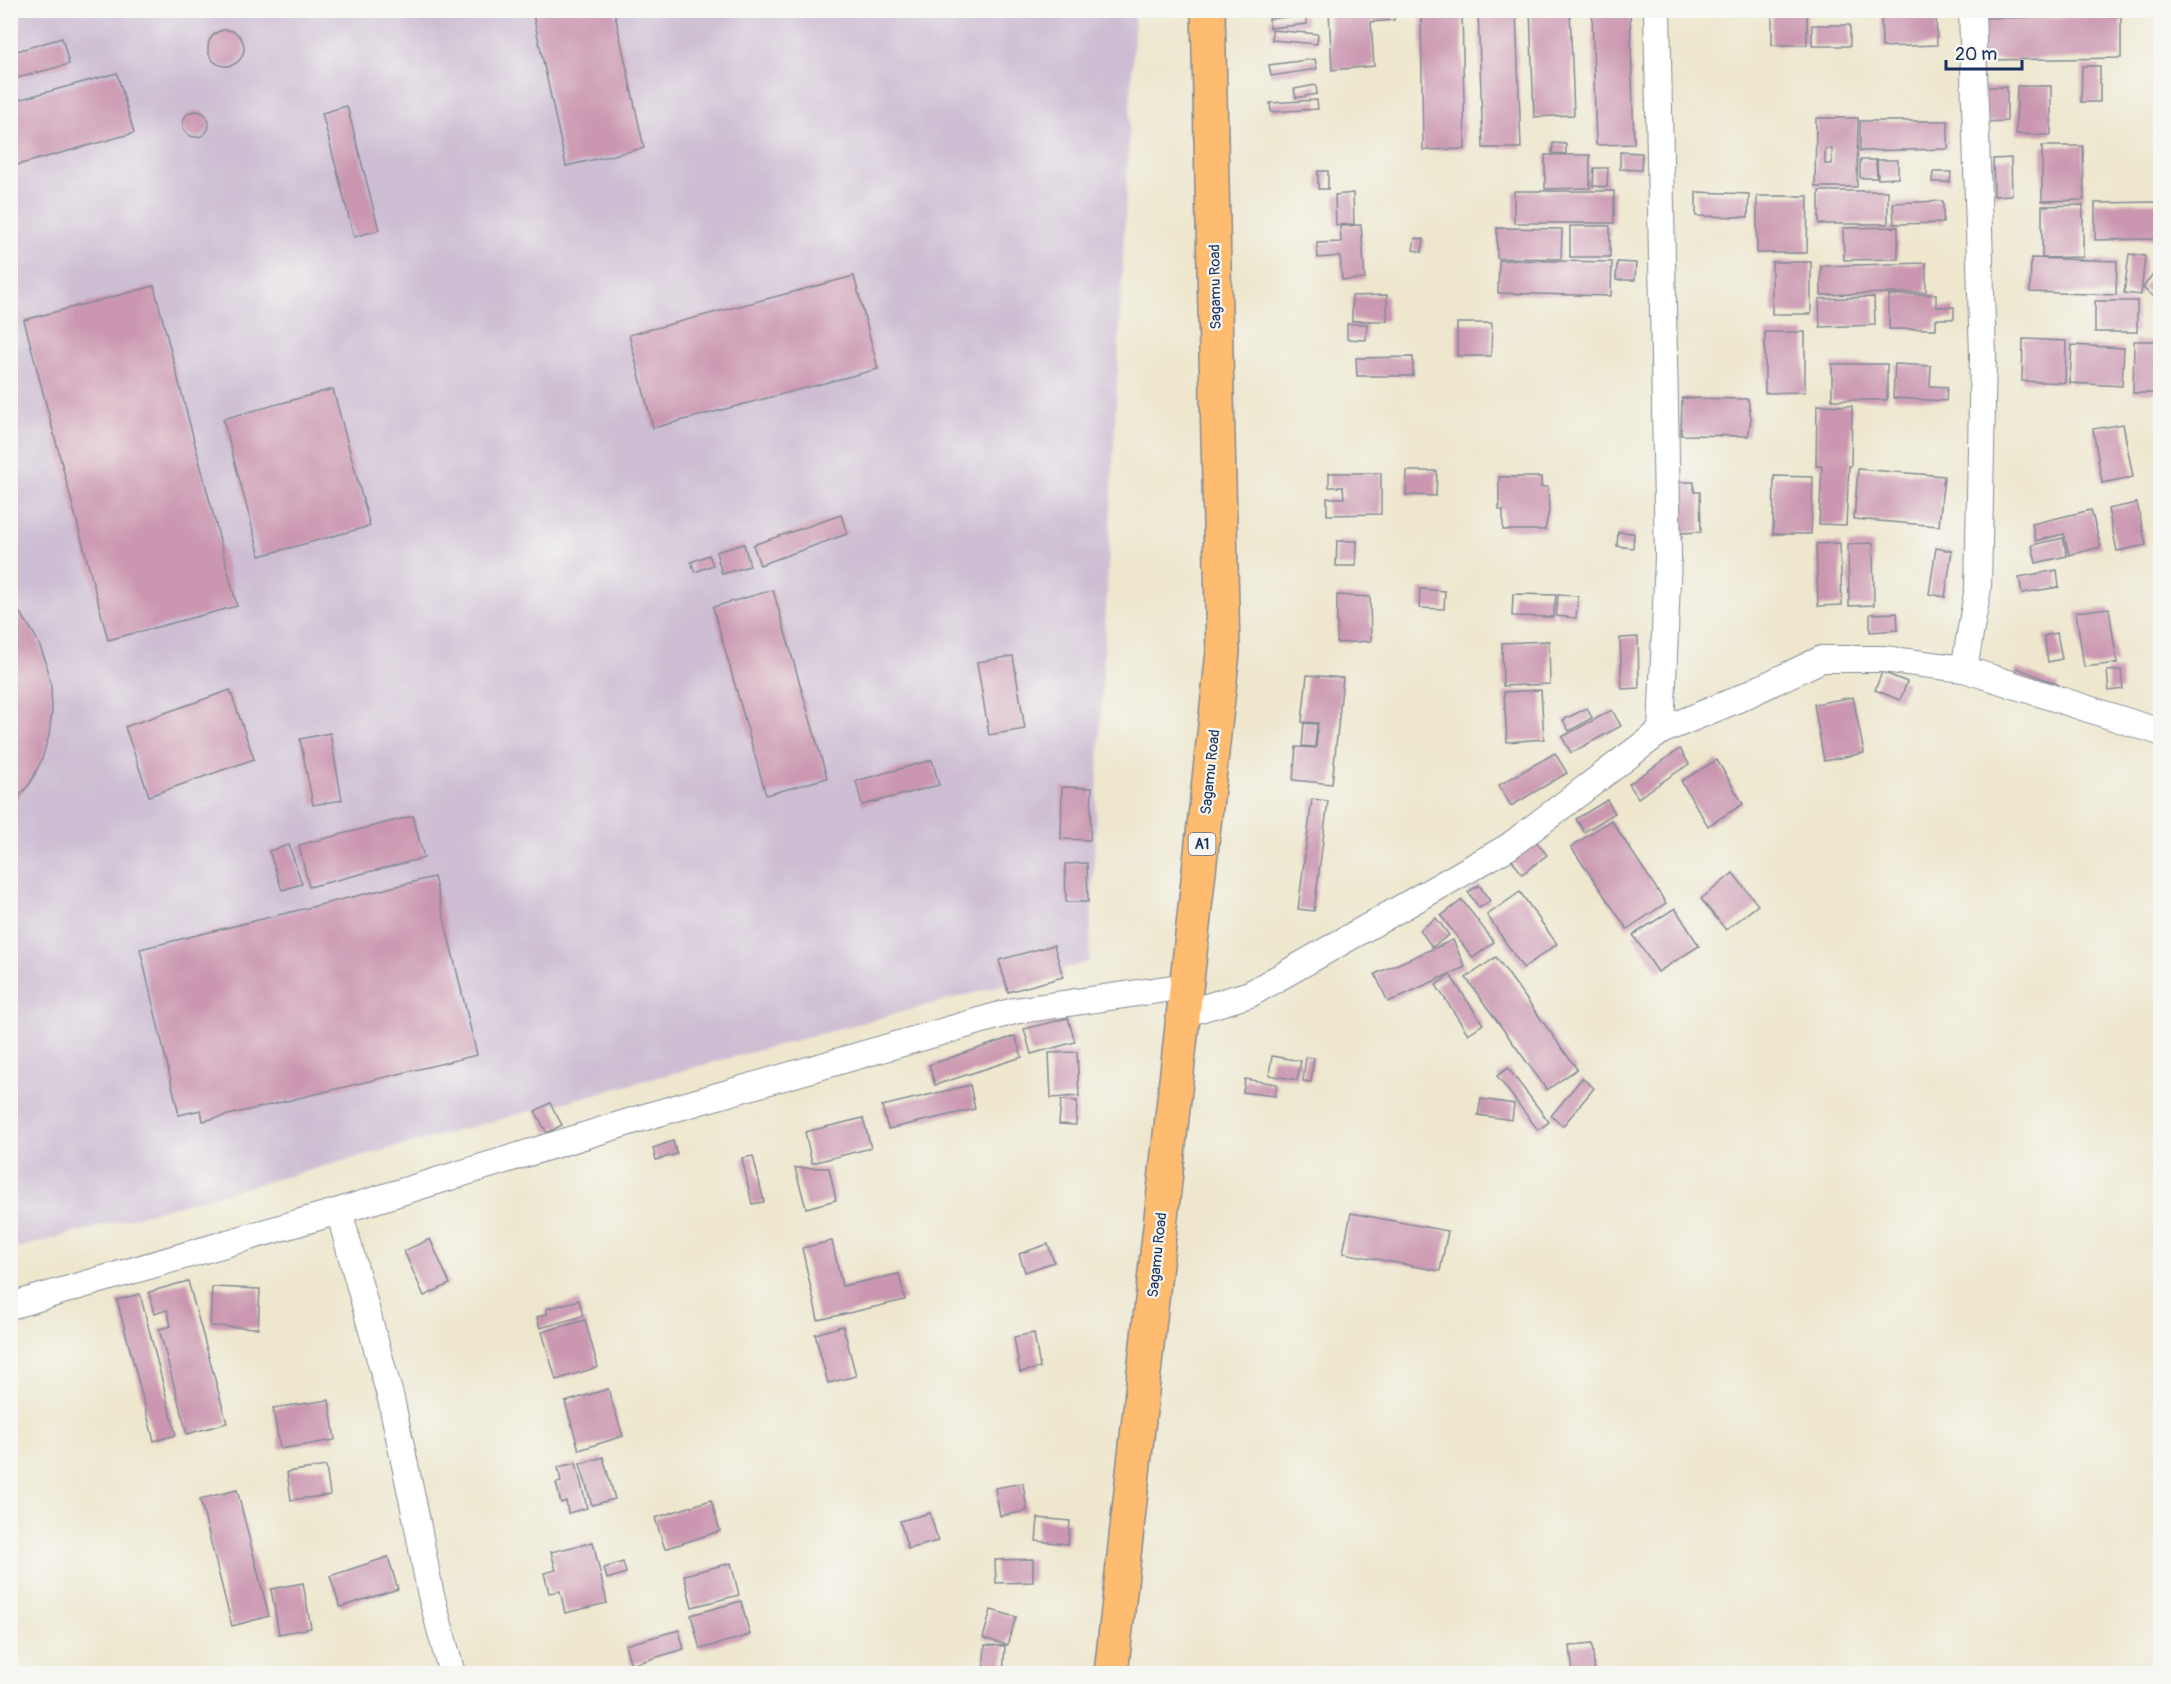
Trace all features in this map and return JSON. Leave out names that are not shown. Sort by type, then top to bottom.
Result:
[{"type":"highway","name":"Sagamu Road","points":[[1111,1674],[1223,652],[1208,10]]},
{"type":"street","points":[[1657,10],[1668,556],[1661,731]]},
{"type":"street","points":[[1964,669],[1978,588],[1983,356],[1972,10]]},
{"type":"street","points":[[10,1306],[339,1211],[656,1114],[1014,1011],[1250,994],[1508,847],[1661,731],[1736,700],[1822,659],[1883,659],[1964,669],[2160,732]]},
{"type":"street","points":[[339,1211],[391,1400],[430,1591],[452,1674]]},
{"type":"shaded area","points":[[11,11],[1135,11],[1089,962],[11,1250]]},
{"type":"building","points":[[532,10],[614,10],[644,148],[566,166]]},
{"type":"building","points":[[1329,10],[1394,10],[1394,20],[1371,22],[1374,66],[1332,70]]},
{"type":"building","points":[[1421,10],[1462,10],[1465,149],[1423,150]]},
{"type":"building","points":[[1478,10],[1516,10],[1521,148],[1483,148]]},
{"type":"building","points":[[1530,10],[1570,10],[1574,115],[1534,117]]},
{"type":"building","points":[[1592,10],[1630,10],[1634,144],[1596,145]]},
{"type":"building","points":[[1772,10],[1807,10],[1807,45],[1772,45]]},
{"type":"building","points":[[1881,10],[1936,10],[1937,45],[1882,47]]},
{"type":"building","points":[[1305,15],[1307,24],[1270,28],[1269,19]]},
{"type":"building","points":[[2121,16],[2121,58],[1982,60],[1982,18]]},
{"type":"building","points":[[1812,25],[1850,25],[1850,46],[1812,46]]},
{"type":"building","points":[[226,30],[239,35],[244,48],[239,61],[226,66],[213,61],[208,48],[213,35]]},
{"type":"building","points":[[1272,30],[1318,34],[1317,44],[1272,40]]},
{"type":"building","points":[[62,38],[69,64],[10,80],[10,53]]},
{"type":"building","points":[[1315,59],[1317,69],[1271,76],[1269,65]]},
{"type":"building","points":[[2082,66],[2100,66],[2100,102],[2081,102]]},
{"type":"building","points":[[117,73],[134,133],[10,167],[10,102]]},
{"type":"building","points":[[1316,85],[1317,94],[1296,98],[1294,89]]},
{"type":"building","points":[[2017,86],[2051,86],[2051,135],[2016,134]]},
{"type":"building","points":[[1983,87],[2007,87],[2007,121],[1983,122]]},
{"type":"building","points":[[1317,100],[1318,109],[1271,112],[1270,103]]},
{"type":"building","points":[[347,106],[379,230],[354,237],[322,113]]},
{"type":"building","points":[[196,111],[205,115],[209,124],[205,133],[196,137],[187,133],[183,124],[187,115]]},
{"type":"building","points":[[1816,118],[1858,118],[1857,187],[1815,187]],"holes":[[[1825,149],[1832,149],[1832,164],[1825,164]]]},
{"type":"building","points":[[1860,121],[1948,121],[1948,149],[1860,151]]},
{"type":"building","points":[[1553,143],[1566,144],[1566,154],[1552,153]]},
{"type":"building","points":[[2042,146],[2083,146],[2084,200],[2042,201]]},
{"type":"building","points":[[1620,152],[1642,153],[1641,170],[1620,169]]},
{"type":"building","points":[[1545,155],[1590,155],[1590,188],[1545,189]]},
{"type":"building","points":[[2011,158],[2012,195],[1994,196],[1993,159]]},
{"type":"building","points":[[1860,160],[1876,160],[1877,178],[1860,178]]},
{"type":"building","points":[[1877,160],[1898,160],[1898,178],[1878,179]]},
{"type":"building","points":[[1594,168],[1608,168],[1607,187],[1593,186]]},
{"type":"building","points":[[1318,171],[1328,171],[1328,189],[1318,189]]},
{"type":"building","points":[[1933,172],[1951,172],[1950,182],[1932,182]]},
{"type":"building","points":[[1514,191],[1614,191],[1614,223],[1514,223]]},
{"type":"building","points":[[1819,191],[1888,191],[1888,224],[1819,224]]},
{"type":"building","points":[[1696,192],[1749,194],[1748,217],[1696,216]]},
{"type":"building","points":[[1353,193],[1354,224],[1336,225],[1335,195]]},
{"type":"building","points":[[1757,196],[1808,196],[1807,253],[1757,253]]},
{"type":"building","points":[[1943,201],[1943,223],[1894,224],[1893,203]]},
{"type":"building","points":[[2160,202],[2160,239],[2095,240],[2095,203]]},
{"type":"building","points":[[2083,205],[2083,257],[2042,258],[2042,206]]},
{"type":"building","points":[[1361,225],[1365,279],[1342,280],[1340,256],[1318,258],[1317,243],[1341,242],[1340,226]]},
{"type":"building","points":[[1570,226],[1610,226],[1610,257],[1570,257]]},
{"type":"building","points":[[1898,227],[1898,259],[1844,260],[1843,228]]},
{"type":"building","points":[[1497,228],[1562,229],[1561,259],[1497,258]]},
{"type":"building","points":[[1415,238],[1424,239],[1422,252],[1413,250]]},
{"type":"building","points":[[2129,254],[2145,256],[2141,295],[2124,293]]},
{"type":"building","points":[[2031,258],[2117,261],[2116,295],[2030,292]]},
{"type":"building","points":[[1499,260],[1612,262],[1611,296],[1498,293]]},
{"type":"building","points":[[1617,262],[1636,263],[1635,280],[1616,280]]},
{"type":"building","points":[[1772,262],[1811,262],[1811,314],[1772,314]]},
{"type":"building","points":[[1926,263],[1926,292],[1821,295],[1821,266]]},
{"type":"building","points":[[2160,266],[2160,301],[2143,288]]},
{"type":"building","points":[[854,276],[878,369],[653,428],[629,335]]},
{"type":"building","points":[[154,286],[237,606],[108,640],[24,320]]},
{"type":"building","points":[[1936,294],[1936,307],[1954,307],[1954,319],[1936,319],[1936,329],[1889,329],[1889,295]]},
{"type":"building","points":[[1387,295],[1387,321],[1352,321],[1352,296]]},
{"type":"building","points":[[1874,297],[1875,325],[1820,327],[1819,299]]},
{"type":"building","points":[[2095,301],[2137,301],[2137,332],[2095,332]]},
{"type":"building","points":[[1457,323],[1492,323],[1491,356],[1457,356]]},
{"type":"building","points":[[1347,324],[1367,324],[1366,340],[1347,339]]},
{"type":"building","points":[[1765,332],[1805,332],[1805,392],[1765,393]]},
{"type":"building","points":[[2023,339],[2066,341],[2065,383],[2022,381]]},
{"type":"building","points":[[2134,341],[2160,341],[2160,393],[2133,393]]},
{"type":"building","points":[[2072,345],[2124,348],[2122,386],[2070,383]]},
{"type":"building","points":[[1413,357],[1413,376],[1357,376],[1356,358]]},
{"type":"building","points":[[1832,364],[1887,364],[1887,400],[1832,400]]},
{"type":"building","points":[[1895,364],[1931,366],[1930,386],[1947,387],[1946,401],[1893,398]]},
{"type":"building","points":[[333,389],[370,526],[260,556],[223,419]]},
{"type":"building","points":[[1682,398],[1748,399],[1751,419],[1748,436],[1681,435]]},
{"type":"building","points":[[1817,405],[1852,406],[1851,466],[1849,466],[1846,525],[1819,524],[1822,466],[1816,466]]},
{"type":"building","points":[[2123,424],[2133,477],[2102,483],[2093,429]]},
{"type":"building","points":[[1858,469],[1944,476],[1939,526],[1854,519]]},
{"type":"building","points":[[1407,471],[1437,471],[1436,496],[1406,495]]},
{"type":"building","points":[[1329,473],[1381,473],[1381,514],[1327,515],[1327,498],[1344,498],[1343,487],[1329,487]]},
{"type":"building","points":[[1774,476],[1813,477],[1811,534],[1773,534]]},
{"type":"building","points":[[1499,477],[1541,477],[1541,487],[1548,487],[1549,511],[1545,530],[1503,530],[1503,510],[1499,510]]},
{"type":"building","points":[[1672,482],[1694,482],[1694,492],[1700,492],[1701,532],[1681,533],[1682,538],[1673,538]]},
{"type":"building","points":[[2137,503],[2146,545],[2117,551],[2108,509]]},
{"type":"building","points":[[2091,510],[2101,547],[2069,555],[2064,534],[2036,541],[2032,524]]},
{"type":"building","points":[[841,515],[847,534],[760,565],[753,545]]},
{"type":"building","points":[[1618,532],[1634,533],[1633,548],[1617,546]]},
{"type":"building","points":[[2063,538],[2067,556],[2036,563],[2032,545]]},
{"type":"building","points":[[1337,541],[1357,541],[1356,566],[1336,566]]},
{"type":"building","points":[[1840,543],[1842,605],[1818,606],[1816,544]]},
{"type":"building","points":[[1873,543],[1874,605],[1849,606],[1848,544]]},
{"type":"building","points":[[744,544],[750,566],[722,574],[716,552]]},
{"type":"building","points":[[1936,548],[1952,551],[1945,597],[1929,594]]},
{"type":"building","points":[[709,555],[713,565],[695,572],[691,562]]},
{"type":"building","points":[[2057,570],[2059,587],[2022,593],[2019,577]]},
{"type":"building","points":[[1420,589],[1445,591],[1444,609],[1419,608]]},
{"type":"building","points":[[773,590],[827,778],[766,795],[713,607]]},
{"type":"building","points":[[1513,594],[1556,595],[1553,617],[1512,616]]},
{"type":"building","points":[[1337,595],[1370,597],[1371,641],[1337,643]]},
{"type":"building","points":[[1558,595],[1578,596],[1576,618],[1556,616]]},
{"type":"building","points":[[10,602],[24,618],[37,639],[46,662],[51,686],[52,711],[49,735],[42,759],[31,782],[10,808]]},
{"type":"building","points":[[2109,608],[2117,663],[2084,667],[2076,612]]},
{"type":"building","points":[[1897,613],[1898,630],[1870,632],[1870,614]]},
{"type":"building","points":[[2057,633],[2062,659],[2048,662],[2044,636]]},
{"type":"building","points":[[1638,637],[1639,688],[1622,689],[1620,638]]},
{"type":"building","points":[[1549,641],[1550,684],[1503,686],[1502,643]]},
{"type":"building","points":[[1013,656],[1025,729],[989,735],[977,662]]},
{"type":"building","points":[[2017,668],[2059,685],[2055,695],[2012,678]]},
{"type":"building","points":[[2121,670],[2123,689],[2109,691],[2107,671]]},
{"type":"building","points":[[1882,672],[1907,682],[1900,700],[1875,690]]},
{"type":"building","points":[[1307,675],[1343,678],[1332,784],[1293,780],[1296,747],[1316,748],[1318,723],[1302,722]]},
{"type":"building","points":[[230,690],[254,759],[149,796],[125,727]]},
{"type":"building","points":[[1541,690],[1544,739],[1507,742],[1504,692]]},
{"type":"building","points":[[1853,697],[1864,753],[1824,761],[1814,704]]},
{"type":"building","points":[[1587,708],[1592,718],[1569,731],[1563,720]]},
{"type":"building","points":[[1612,710],[1621,726],[1571,753],[1562,737]]},
{"type":"building","points":[[1304,723],[1317,724],[1315,747],[1302,746]]},
{"type":"building","points":[[330,733],[342,800],[313,805],[300,739]]},
{"type":"building","points":[[1680,749],[1689,764],[1638,798],[1629,784]]},
{"type":"building","points":[[1555,753],[1567,773],[1511,806],[1499,785]]},
{"type":"building","points":[[932,760],[939,785],[862,805],[856,781]]},
{"type":"building","points":[[1717,760],[1743,804],[1708,826],[1681,781]]},
{"type":"building","points":[[1062,787],[1092,788],[1090,840],[1061,839]]},
{"type":"building","points":[[1312,799],[1328,801],[1314,911],[1298,909]]},
{"type":"building","points":[[1607,800],[1615,813],[1584,832],[1576,819]]},
{"type":"building","points":[[413,816],[424,858],[309,887],[299,845]]},
{"type":"building","points":[[1611,820],[1666,903],[1627,929],[1571,847]]},
{"type":"building","points":[[1536,841],[1547,855],[1522,874],[1512,860]]},
{"type":"building","points":[[289,845],[302,884],[282,890],[269,851]]},
{"type":"building","points":[[1087,863],[1088,902],[1066,902],[1065,864]]},
{"type":"building","points":[[1733,873],[1758,905],[1726,930],[1701,899]]},
{"type":"building","points":[[434,877],[477,1055],[203,1121],[201,1110],[179,1115],[140,949]]},
{"type":"building","points":[[1479,885],[1490,901],[1479,908],[1468,892]]},
{"type":"building","points":[[1520,892],[1557,944],[1523,968],[1487,915]]},
{"type":"building","points":[[1462,900],[1494,942],[1473,958],[1441,916]]},
{"type":"building","points":[[1675,908],[1699,946],[1658,972],[1633,935]]},
{"type":"building","points":[[1436,918],[1449,935],[1432,947],[1420,930]]},
{"type":"building","points":[[1453,940],[1465,967],[1388,1002],[1375,974]]},
{"type":"building","points":[[1054,945],[1063,977],[1008,992],[999,960]]},
{"type":"building","points":[[1496,957],[1577,1069],[1547,1090],[1466,978]]},
{"type":"building","points":[[1450,975],[1483,1024],[1468,1034],[1436,985]]},
{"type":"building","points":[[1068,1018],[1075,1042],[1031,1054],[1024,1029]]},
{"type":"building","points":[[1015,1036],[1022,1057],[935,1085],[929,1065]]},
{"type":"building","points":[[1077,1052],[1079,1096],[1051,1098],[1049,1053]]},
{"type":"building","points":[[1272,1056],[1301,1061],[1297,1080],[1269,1075]]},
{"type":"building","points":[[1306,1057],[1314,1058],[1311,1082],[1303,1081]]},
{"type":"building","points":[[1508,1068],[1549,1122],[1538,1130],[1497,1076]]},
{"type":"building","points":[[1582,1078],[1594,1088],[1563,1126],[1551,1116]]},
{"type":"building","points":[[1245,1079],[1277,1084],[1275,1096],[1243,1092]]},
{"type":"building","points":[[970,1085],[975,1109],[888,1129],[882,1106]]},
{"type":"building","points":[[1481,1099],[1514,1104],[1512,1120],[1478,1115]]},
{"type":"building","points":[[1061,1100],[1077,1101],[1076,1125],[1059,1124]]},
{"type":"building","points":[[550,1103],[562,1125],[547,1133],[535,1111]]},
{"type":"building","points":[[863,1118],[871,1148],[812,1163],[805,1132]]},
{"type":"building","points":[[673,1141],[677,1154],[656,1160],[653,1148]]},
{"type":"building","points":[[753,1156],[764,1202],[752,1204],[742,1158]]},
{"type":"building","points":[[795,1168],[829,1168],[836,1200],[806,1208]]},
{"type":"building","points":[[1351,1213],[1448,1231],[1440,1271],[1343,1253]]},
{"type":"building","points":[[430,1239],[450,1284],[424,1296],[404,1251]]},
{"type":"building","points":[[832,1241],[842,1286],[899,1274],[905,1300],[818,1320],[802,1248]]},
{"type":"building","points":[[1048,1244],[1054,1262],[1025,1272],[1019,1254]]},
{"type":"building","points":[[188,1281],[227,1423],[187,1434],[159,1329],[171,1326],[167,1310],[154,1314],[149,1292]]},
{"type":"building","points":[[212,1287],[260,1289],[258,1328],[210,1326]]},
{"type":"building","points":[[140,1294],[176,1435],[154,1441],[117,1300]]},
{"type":"building","points":[[579,1300],[583,1316],[540,1328],[537,1317],[547,1314],[546,1309]]},
{"type":"building","points":[[585,1320],[598,1367],[556,1380],[542,1332]]},
{"type":"building","points":[[843,1326],[856,1376],[828,1383],[815,1334]]},
{"type":"building","points":[[1034,1333],[1040,1368],[1020,1372],[1014,1337]]},
{"type":"building","points":[[608,1389],[623,1436],[579,1450],[565,1402]]},
{"type":"building","points":[[329,1400],[335,1440],[280,1449],[273,1408]]},
{"type":"building","points":[[603,1457],[615,1499],[592,1505],[580,1464]]},
{"type":"building","points":[[576,1463],[587,1508],[568,1513],[566,1501],[561,1503],[556,1483],[561,1482],[558,1467]]},
{"type":"building","points":[[326,1466],[330,1495],[291,1500],[287,1472]]},
{"type":"building","points":[[1023,1483],[1027,1511],[1000,1516],[995,1488]]},
{"type":"building","points":[[237,1490],[269,1616],[232,1626],[200,1499]]},
{"type":"building","points":[[711,1500],[720,1531],[665,1549],[655,1518]]},
{"type":"building","points":[[930,1513],[938,1541],[908,1549],[900,1521]]},
{"type":"building","points":[[1038,1518],[1070,1521],[1068,1544],[1036,1541]]},
{"type":"building","points":[[593,1542],[607,1603],[565,1613],[560,1591],[549,1593],[544,1573],[556,1570],[551,1552]]},
{"type":"building","points":[[388,1557],[398,1589],[340,1607],[330,1576]]},
{"type":"building","points":[[1033,1559],[1033,1582],[996,1583],[995,1560]]},
{"type":"building","points":[[623,1562],[626,1573],[607,1579],[604,1568]]},
{"type":"building","points":[[731,1563],[739,1595],[692,1607],[684,1575]]},
{"type":"building","points":[[303,1583],[311,1628],[279,1634],[271,1589]]},
{"type":"building","points":[[741,1601],[750,1635],[700,1649],[691,1615]]},
{"type":"building","points":[[991,1610],[1016,1617],[1007,1645],[983,1638]]},
{"type":"building","points":[[679,1630],[684,1649],[631,1665],[625,1645]]},
{"type":"building","points":[[1592,1644],[1595,1674],[1573,1674],[1570,1646]]},
{"type":"building","points":[[985,1645],[1005,1646],[1003,1674],[983,1674]]}]
